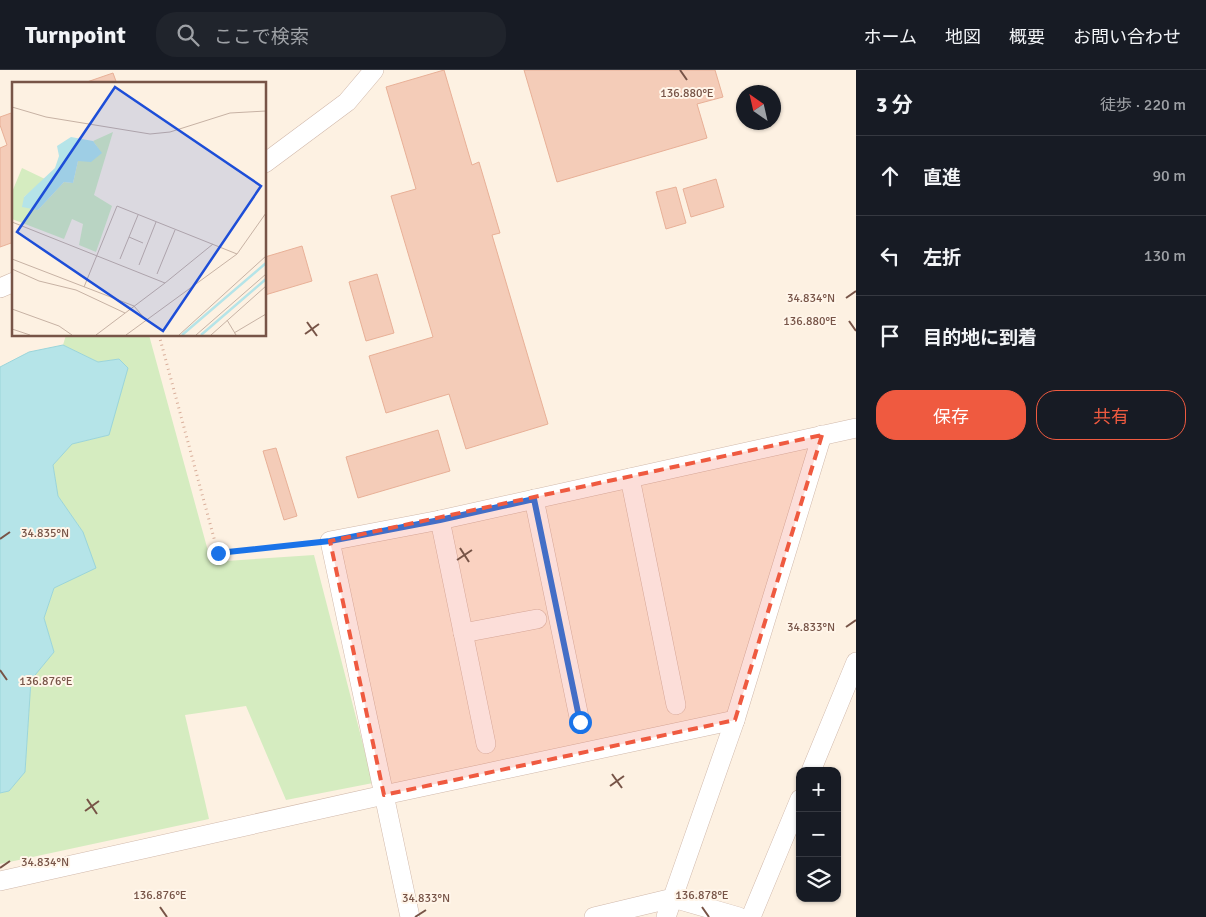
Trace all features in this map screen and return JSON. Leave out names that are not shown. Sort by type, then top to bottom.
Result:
[{"type":"street","points":[[266,162],[346,102],[374,70]]},
{"type":"street","points":[[0,288],[12,283]]},
{"type":"street","points":[[410,917],[330,541],[440,520],[856,428]]},
{"type":"street","points":[[666,917],[735,720],[822,435]]},
{"type":"street","points":[[630,478],[676,705]]},
{"type":"street","points":[[534,499],[580,722]]},
{"type":"street","points":[[440,520],[486,744]]},
{"type":"street","points":[[463,634],[537,619]]},
{"type":"street","points":[[813,767],[856,662]]},
{"type":"street","points":[[0,881],[384,795],[735,720]]},
{"type":"street","points":[[751,917],[796,809]]},
{"type":"street","points":[[594,917],[673,898],[739,917]]},
{"type":"path","points":[[159,336],[218,553],[330,541]]},
{"type":"highlighted area","points":[[822,435],[735,720],[384,795],[330,541]]},
{"type":"green space","points":[[66,336],[149,336],[211,562],[314,555],[373,783],[286,800],[246,706],[185,715],[209,819],[0,864],[0,793],[9,791],[25,772],[31,680],[54,652],[44,618],[54,588],[83,532],[58,496],[53,465],[72,444],[109,435],[119,359],[98,362],[63,345]]},
{"type":"water","points":[[63,345],[98,362],[119,359],[128,368],[109,435],[72,444],[53,465],[58,496],[83,532],[96,568],[54,588],[44,618],[54,652],[31,680],[25,772],[9,791],[0,793],[0,367],[29,352]]},
{"type":"building","points":[[444,70],[472,165],[479,162],[500,233],[492,235],[548,424],[466,449],[449,394],[386,413],[369,356],[433,337],[391,196],[416,189],[386,87]]},
{"type":"building","points":[[524,70],[715,70],[723,97],[697,104],[707,138],[557,182]]},
{"type":"building","points":[[113,73],[116,82],[87,82]]},
{"type":"building","points":[[12,113],[12,243],[0,247],[0,148],[7,145],[0,125],[0,117]]},
{"type":"building","points":[[716,179],[724,207],[691,217],[683,189]]},
{"type":"building","points":[[676,187],[686,223],[666,229],[656,192]]},
{"type":"building","points":[[302,246],[312,281],[266,295],[266,257]]},
{"type":"building","points":[[377,274],[394,333],[366,341],[349,282]]},
{"type":"building","points":[[438,430],[450,471],[358,498],[346,457]]},
{"type":"building","points":[[276,448],[297,516],[284,520],[263,451]]},
{"type":"route","points":[[218,553],[330,541],[440,520],[534,499],[580,722]]}]
